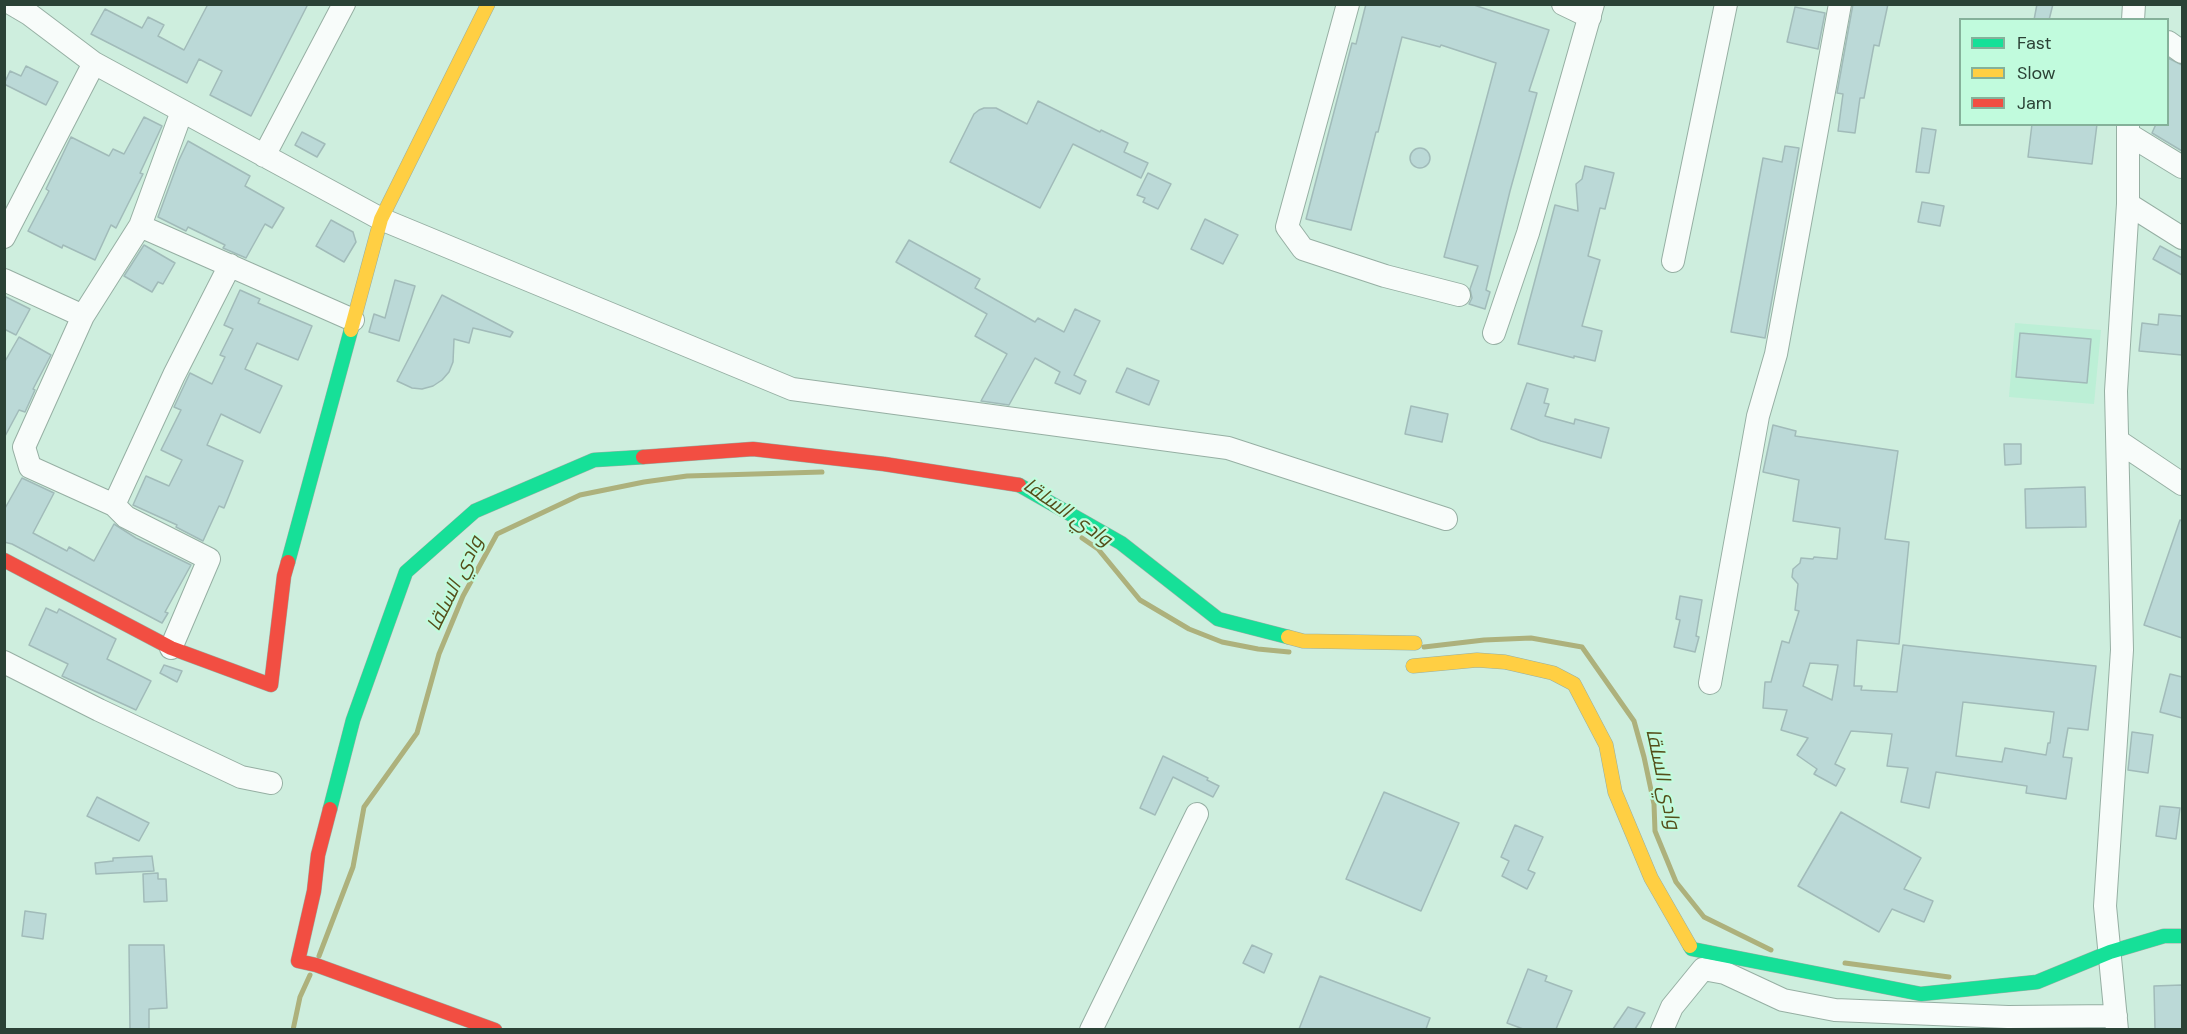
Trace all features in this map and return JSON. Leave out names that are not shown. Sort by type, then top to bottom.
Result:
[{"type":"street","points":[[264,156],[344,4]]},
{"type":"street","points":[[4,560],[171,648],[271,685],[284,576],[381,219],[488,4]]},
{"type":"street","points":[[1348,4],[1287,227],[1303,249],[1385,276],[1459,295]]},
{"type":"street","points":[[1494,333],[1528,234],[1592,11],[1563,4]]},
{"type":"street","points":[[1673,261],[1726,4]]},
{"type":"street","points":[[1710,683],[1758,416],[1776,354],[1840,4]]},
{"type":"street","points":[[25,8],[94,63],[381,219],[792,389],[1228,448],[1446,519]]},
{"type":"street","points":[[2169,43],[2182,52]]},
{"type":"street","points":[[4,237],[94,63]]},
{"type":"street","points":[[171,648],[209,558],[126,517],[114,505],[30,466],[24,447],[83,316],[140,226],[182,111]]},
{"type":"street","points":[[2128,129],[2182,167]]},
{"type":"street","points":[[1662,1029],[1672,1007],[1703,969],[1725,972],[1782,1000],[1835,1010],[2117,1023],[2105,906],[2122,650],[2116,391],[2128,204],[2128,129]]},
{"type":"street","points":[[2128,204],[2182,238]]},
{"type":"street","points":[[140,226],[353,320]]},
{"type":"street","points":[[114,505],[174,375],[230,266]]},
{"type":"street","points":[[4,280],[83,316]]},
{"type":"street","points":[[2118,441],[2182,484]]},
{"type":"street","points":[[495,1029],[316,965],[298,961],[314,891],[318,855],[353,720],[406,572],[475,512],[594,460],[753,449],[884,464],[1019,485],[1121,543],[1218,619],[1304,641],[1415,644]]},
{"type":"street","points":[[1413,666],[1477,660],[1505,662],[1554,674],[1574,684],[1606,745],[1615,792],[1650,878],[1692,949],[1921,994],[2037,982],[2110,952],[2164,936],[2182,936]]},
{"type":"street","points":[[4,662],[241,777],[271,783]]},
{"type":"street","points":[[1090,1029],[1197,814]]},
{"type":"shaded area","points":[[2015,323],[2101,330],[2094,404],[2009,397]]},
{"type":"building","points":[[208,4],[308,4],[251,116],[210,95],[222,71],[199,59],[187,83],[91,34],[105,9],[142,28],[148,17],[164,25],[158,36],[184,50]]},
{"type":"building","points":[[1366,4],[1471,4],[1549,30],[1529,91],[1537,93],[1486,290],[1490,292],[1485,309],[1469,304],[1472,298],[1470,289],[1478,266],[1444,257],[1496,63],[1441,45],[1440,47],[1402,37],[1351,230],[1306,219],[1352,43],[1356,44]]},
{"type":"building","points":[[1853,4],[1888,4],[1879,46],[1874,45],[1864,98],[1860,98],[1855,133],[1838,131],[1843,94],[1837,93]]},
{"type":"building","points":[[2037,4],[2053,4],[2050,18],[2034,18]]},
{"type":"building","points":[[1795,7],[1825,13],[1818,49],[1787,42]]},
{"type":"building","points":[[2169,58],[2182,65],[2182,151],[2152,133],[2155,126],[2169,126]]},
{"type":"building","points":[[26,66],[58,82],[46,105],[4,84],[10,71],[21,76]]},
{"type":"building","points":[[1038,101],[1100,132],[1101,130],[1128,143],[1124,152],[1148,163],[1141,178],[1073,144],[1040,208],[950,162],[974,114],[979,110],[996,108],[1027,124]]},
{"type":"building","points":[[144,117],[162,126],[140,173],[143,174],[116,228],[111,225],[95,260],[63,245],[62,248],[28,231],[49,191],[46,189],[71,137],[109,156],[113,149],[124,154]]},
{"type":"building","points":[[2032,126],[2097,126],[2092,164],[2028,157]]},
{"type":"building","points":[[1922,128],[1936,130],[1929,173],[1916,172]]},
{"type":"building","points":[[302,132],[325,144],[317,157],[295,145]]},
{"type":"building","points":[[188,141],[250,176],[245,186],[284,208],[272,228],[265,224],[246,258],[223,248],[225,245],[188,227],[186,231],[158,217]]},
{"type":"building","points":[[1785,146],[1799,148],[1765,338],[1731,332],[1763,158],[1782,162]]},
{"type":"building","points":[[1420,148],[1427,151],[1430,158],[1427,165],[1420,168],[1413,165],[1410,158],[1413,151]]},
{"type":"building","points":[[1585,166],[1614,173],[1605,209],[1600,208],[1588,256],[1600,260],[1582,326],[1602,331],[1595,361],[1518,344],[1555,205],[1578,211],[1576,184],[1582,179]]},
{"type":"building","points":[[1148,173],[1171,184],[1158,209],[1143,202],[1145,198],[1137,195]]},
{"type":"building","points":[[1922,202],[1944,206],[1940,226],[1918,222]]},
{"type":"building","points":[[1205,219],[1238,235],[1223,264],[1191,249]]},
{"type":"building","points":[[331,220],[353,232],[356,242],[344,262],[316,246]]},
{"type":"building","points":[[909,240],[980,279],[975,288],[1035,322],[1038,318],[1064,332],[1075,309],[1100,321],[1074,375],[1086,381],[1080,394],[1055,383],[1060,372],[1035,358],[1009,405],[981,401],[1007,354],[975,336],[987,314],[896,262]]},
{"type":"building","points":[[144,245],[175,263],[163,284],[158,282],[152,292],[124,276]]},
{"type":"building","points":[[2160,246],[2182,258],[2182,275],[2153,259]]},
{"type":"building","points":[[395,280],[415,286],[399,341],[369,332],[374,314],[385,318]]},
{"type":"building","points":[[240,290],[260,299],[258,303],[312,326],[298,360],[257,343],[245,369],[282,386],[260,433],[221,414],[207,445],[243,461],[224,508],[219,506],[203,541],[176,527],[177,525],[133,505],[146,476],[169,486],[182,460],[161,450],[181,410],[174,407],[190,373],[212,384],[225,357],[220,355],[233,329],[224,325]]},
{"type":"building","points":[[442,295],[513,332],[510,337],[473,328],[469,343],[454,339],[453,362],[449,372],[442,380],[422,389],[412,388],[397,381]]},
{"type":"building","points":[[4,296],[30,309],[16,335],[4,329]]},
{"type":"building","points":[[2159,314],[2182,316],[2182,355],[2139,351],[2142,323],[2158,325]]},
{"type":"building","points":[[2020,333],[2091,339],[2087,383],[2016,377]]},
{"type":"building","points":[[19,337],[51,355],[33,389],[35,390],[25,412],[19,410],[4,438],[4,363]]},
{"type":"building","points":[[1127,368],[1159,381],[1149,405],[1116,392]]},
{"type":"building","points":[[1527,383],[1548,389],[1544,403],[1549,404],[1545,416],[1574,424],[1575,419],[1609,428],[1601,458],[1541,441],[1511,429]]},
{"type":"building","points":[[1411,406],[1448,414],[1442,442],[1405,434]]},
{"type":"building","points":[[1773,425],[1796,431],[1795,436],[1898,451],[1885,539],[1909,542],[1899,644],[1857,640],[1854,686],[1862,686],[1861,690],[1897,692],[1903,645],[2096,666],[2088,730],[2068,728],[2063,757],[2072,758],[2066,799],[2026,793],[2027,786],[1936,772],[1929,808],[1901,802],[1908,768],[1887,766],[1892,734],[1851,731],[1835,764],[1845,769],[1836,786],[1814,774],[1817,769],[1797,755],[1808,738],[1781,730],[1787,710],[1763,708],[1765,682],[1771,682],[1782,641],[1789,643],[1799,611],[1795,610],[1798,584],[1792,577],[1793,569],[1800,563],[1801,558],[1837,559],[1840,528],[1793,521],[1799,480],[1763,472]],"holes":[[[1810,663],[1838,665],[1832,700],[1803,686]],[[1963,702],[2054,712],[2046,755],[2005,748],[2002,762],[1956,756]]]},
{"type":"building","points":[[2004,444],[2021,444],[2021,464],[2005,465]]},
{"type":"building","points":[[22,478],[54,493],[33,533],[67,551],[69,547],[94,561],[114,524],[136,538],[191,565],[165,612],[168,613],[162,623],[12,544],[4,542],[4,510]]},
{"type":"building","points":[[2085,487],[2086,527],[2026,528],[2025,489]]},
{"type":"building","points":[[2180,520],[2182,521],[2182,638],[2144,625]]},
{"type":"building","points":[[1680,596],[1702,600],[1696,636],[1699,637],[1695,652],[1674,647],[1680,620],[1676,619]]},
{"type":"building","points":[[46,608],[57,613],[59,609],[116,639],[107,659],[151,681],[136,710],[62,676],[68,664],[29,645]]},
{"type":"building","points":[[164,665],[182,671],[177,682],[160,673]]},
{"type":"building","points":[[2170,674],[2182,677],[2182,718],[2160,712]]},
{"type":"building","points":[[2132,732],[2153,735],[2148,773],[2128,770]]},
{"type":"building","points":[[1163,756],[1208,778],[1207,780],[1219,786],[1213,797],[1173,777],[1155,815],[1140,808]]},
{"type":"building","points":[[1384,792],[1459,823],[1421,911],[1346,879]]},
{"type":"building","points":[[97,797],[149,823],[139,841],[87,816]]},
{"type":"building","points":[[2160,806],[2180,808],[2176,839],[2156,836]]},
{"type":"building","points":[[1841,812],[1921,858],[1904,889],[1933,901],[1924,922],[1892,909],[1879,932],[1798,886]]},
{"type":"building","points":[[1515,825],[1543,837],[1528,870],[1535,873],[1527,889],[1502,876],[1509,861],[1501,857]]},
{"type":"building","points":[[152,856],[154,871],[96,874],[95,863],[113,861],[113,858]]},
{"type":"building","points":[[158,873],[158,879],[166,879],[167,901],[144,902],[143,874]]},
{"type":"building","points":[[25,911],[46,914],[43,939],[22,936]]},
{"type":"building","points":[[129,945],[164,945],[167,1008],[149,1009],[149,1029],[130,1029]]},
{"type":"building","points":[[1252,945],[1272,954],[1264,973],[1243,963]]},
{"type":"building","points":[[1528,969],[1547,976],[1545,981],[1572,991],[1556,1029],[1523,1029],[1507,1023]]},
{"type":"building","points":[[1320,976],[1430,1018],[1426,1029],[1299,1029]]},
{"type":"building","points":[[2182,985],[2182,1029],[2155,1029],[2154,986]]},
{"type":"building","points":[[1628,1007],[1645,1013],[1635,1029],[1613,1029]]},
{"type":"waterway","name":"وادي السلقا","points":[[319,956],[353,867],[364,807],[417,733],[439,654],[463,596],[497,534],[580,495],[644,482],[687,476],[822,472]]},
{"type":"waterway","name":"وادي السلقا","points":[[1082,538],[1098,549],[1140,600],[1189,629],[1222,642],[1289,652]]},
{"type":"waterway","name":"وادي السلقا","points":[[1424,647],[1484,640],[1531,638],[1582,647],[1634,721],[1654,804],[1655,831],[1676,882],[1704,917],[1771,950]]},
{"type":"waterway","name":"وادي السلقا","points":[[1845,963],[1949,977]]},
{"type":"waterway","name":"وادي السلقا","points":[[293,1030],[300,997],[310,975]]},
{"type":"traffic: fast","points":[[288,562],[351,330]]},
{"type":"traffic: fast","points":[[330,809],[353,720],[406,572],[475,511],[594,460],[643,457]]},
{"type":"traffic: fast","points":[[1019,485],[1121,543],[1218,619],[1288,637]]},
{"type":"traffic: fast","points":[[1690,946],[1692,949],[1921,994],[2037,982],[2110,952],[2164,936],[2182,936]]},
{"type":"traffic: slow","points":[[351,330],[381,219],[488,4]]},
{"type":"traffic: slow","points":[[1288,637],[1303,641],[1415,643]]},
{"type":"traffic: slow","points":[[1413,666],[1477,660],[1505,662],[1553,673],[1574,684],[1606,745],[1615,792],[1651,878],[1690,946]]},
{"type":"traffic: jam","points":[[643,457],[753,449],[884,464],[1019,485]]},
{"type":"traffic: jam","points":[[4,560],[171,648],[271,685],[284,576],[288,562]]},
{"type":"traffic: jam","points":[[330,809],[318,855],[314,891],[298,961],[316,965],[495,1030]]}]
